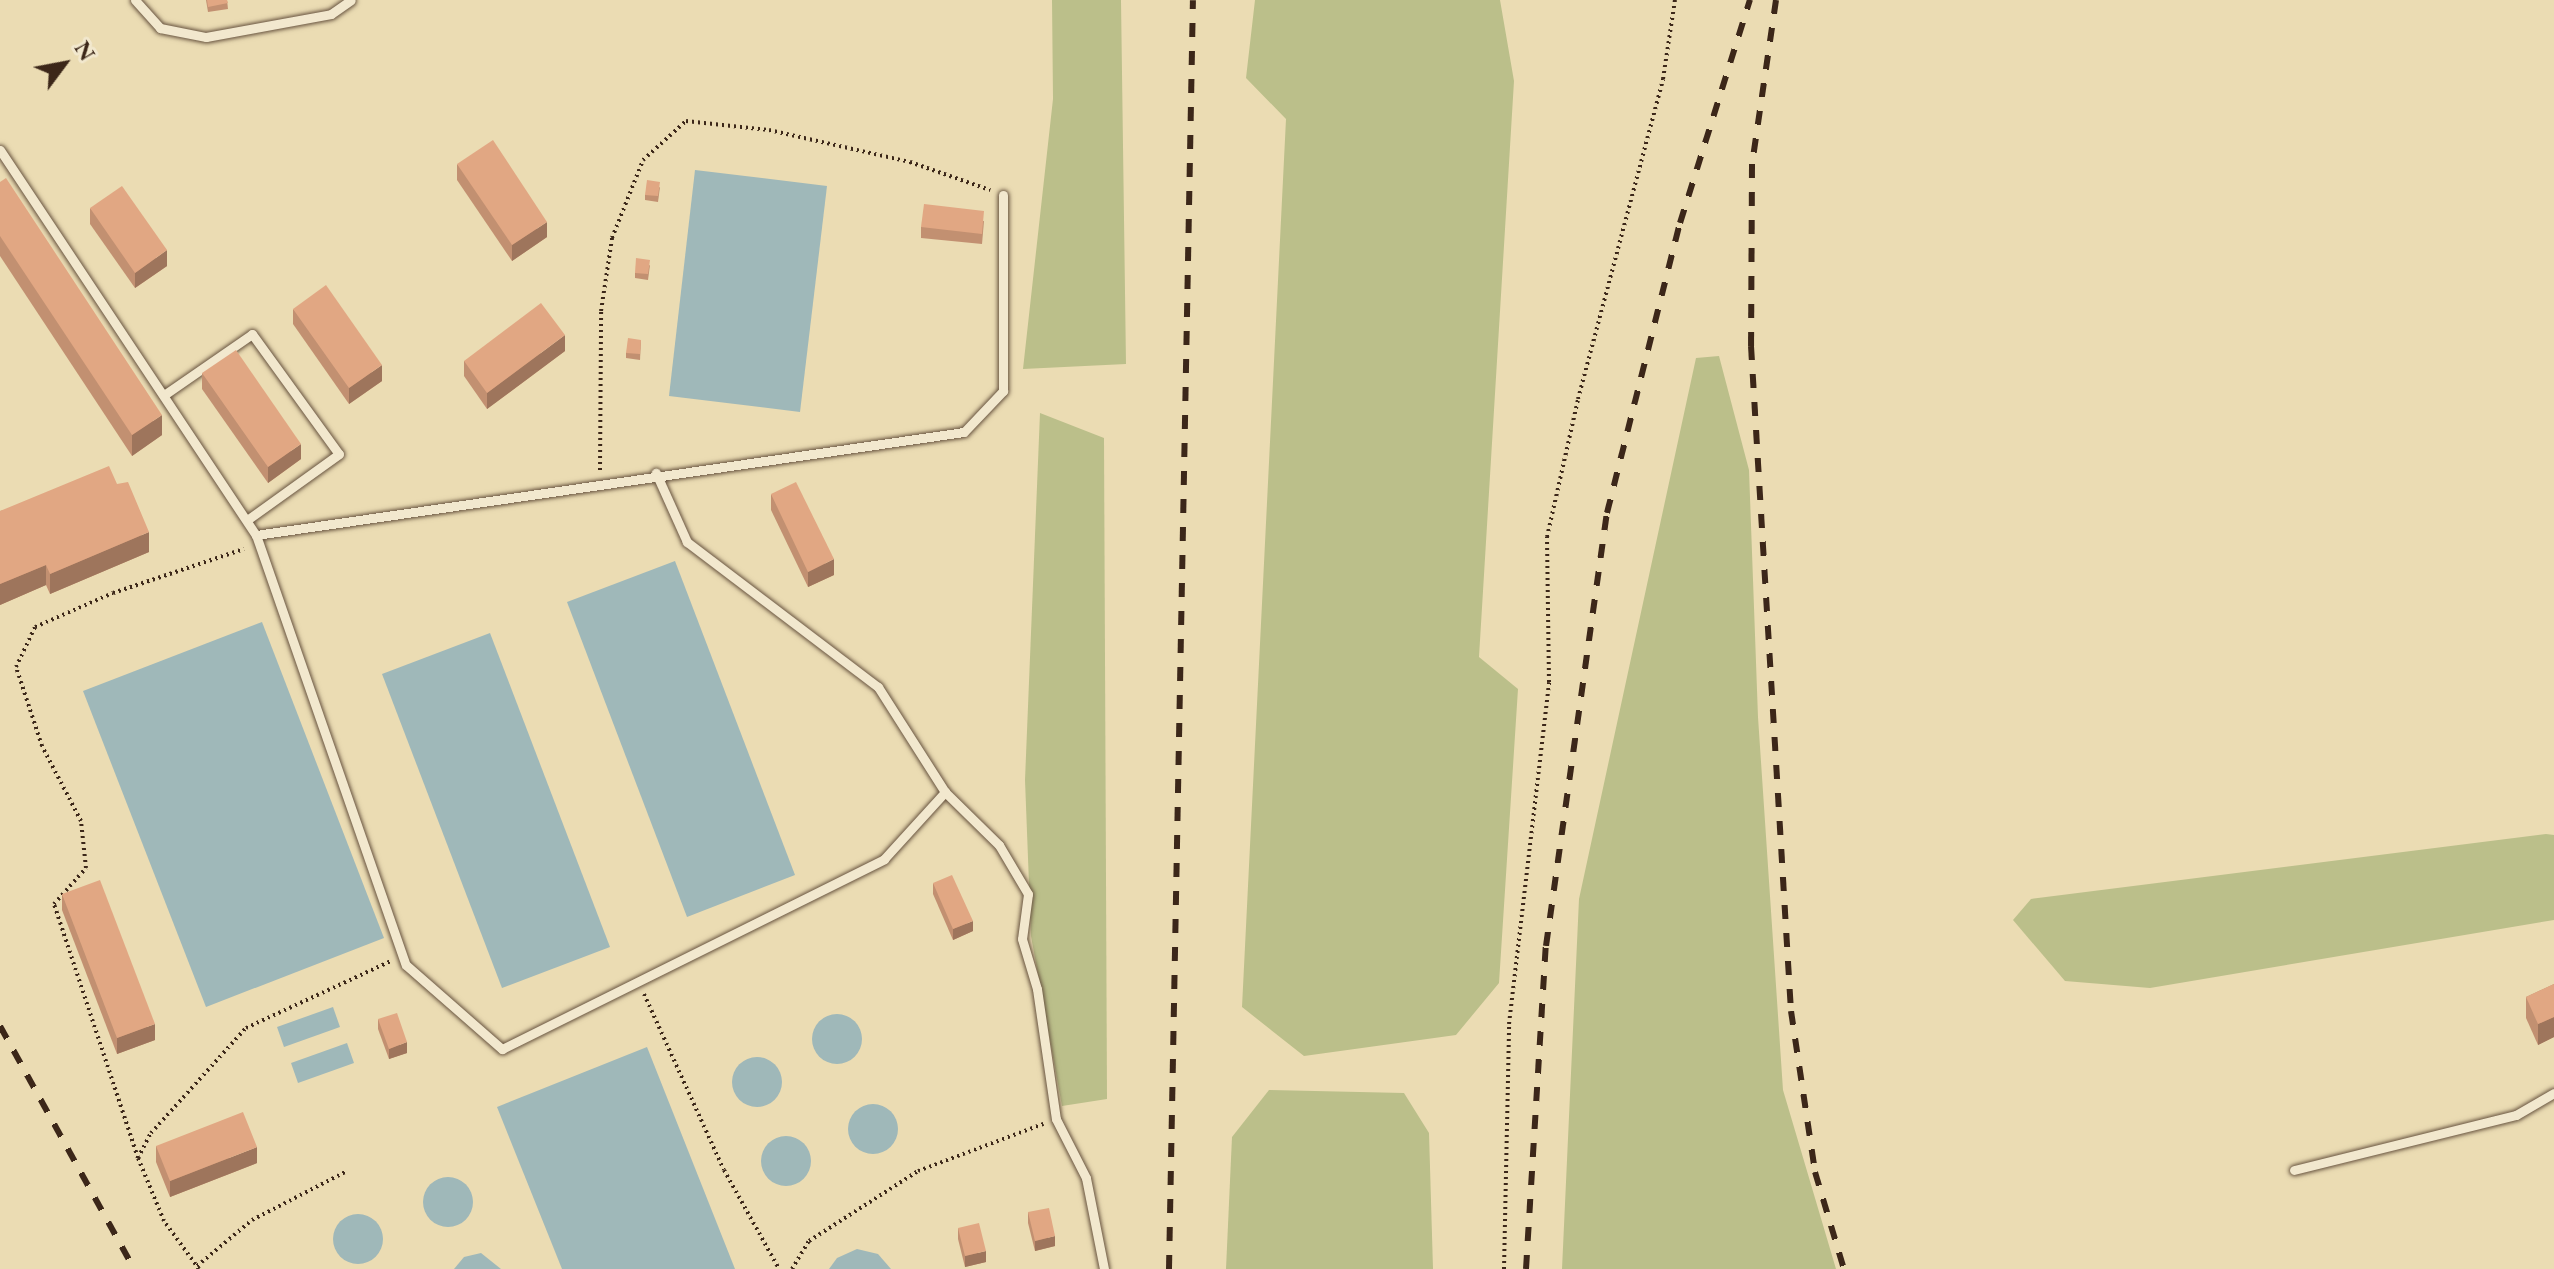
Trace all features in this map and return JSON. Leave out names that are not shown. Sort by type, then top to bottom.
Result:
[{"type":"lane","points":[[135,0],[160,28],[206,37],[331,14],[351,0]]},
{"type":"lane","points":[[0,150],[258,539],[406,965],[502,1049],[884,859],[945,792]]},
{"type":"lane","points":[[258,539],[656,473],[964,432],[1003,391],[1003,195]]},
{"type":"lane","points":[[164,395],[252,334],[339,454],[247,520]]},
{"type":"lane","points":[[656,473],[687,542],[878,687],[945,792],[999,845],[1028,894],[1022,939],[1037,989],[1056,1119],[1086,1178],[1104,1269]]},
{"type":"lane","points":[[2294,1170],[2516,1115],[2554,1093]]},
{"type":"path","points":[[1504,1269],[1509,1024],[1549,682],[1547,537],[1578,399],[1663,79],[1675,0]]},
{"type":"path","points":[[600,482],[598,360],[612,238],[643,160],[686,121],[769,130],[910,162],[1003,195]]},
{"type":"path","points":[[258,539],[113,593],[35,627],[16,667],[42,746],[81,821],[86,868],[54,904],[138,1158],[164,1221],[198,1268],[252,1220],[347,1171]]},
{"type":"path","points":[[138,1158],[151,1133],[246,1028],[403,955]]},
{"type":"path","points":[[639,981],[724,1170],[779,1269]]},
{"type":"path","points":[[792,1269],[809,1241],[918,1171],[1056,1119]]},
{"type":"green space","points":[[1052,0],[1121,0],[1126,364],[1023,369],[1053,99]]},
{"type":"green space","points":[[1255,0],[1500,0],[1514,81],[1479,657],[1518,689],[1499,983],[1456,1035],[1304,1056],[1242,1007],[1286,119],[1246,78]]},
{"type":"green space","points":[[1719,356],[1749,470],[1758,717],[1783,1090],[1836,1269],[1562,1269],[1579,899],[1696,358]]},
{"type":"green space","points":[[1040,413],[1104,438],[1107,1099],[1062,1106],[1031,936],[1025,780]]},
{"type":"green space","points":[[2554,835],[2554,920],[2150,988],[2065,981],[2013,920],[2031,899]]},
{"type":"green space","points":[[1269,1090],[1404,1093],[1429,1133],[1433,1269],[1226,1269],[1232,1137]]},
{"type":"water","points":[[695,170],[827,186],[800,412],[669,396]]},
{"type":"water","points":[[675,561],[795,875],[687,917],[567,602]]},
{"type":"water","points":[[262,622],[384,938],[206,1007],[83,691]]},
{"type":"water","points":[[490,633],[610,947],[502,988],[382,674]]},
{"type":"water","points":[[333,1007],[340,1027],[284,1047],[277,1027]]},
{"type":"water","points":[[837,1014],[855,1021],[862,1039],[855,1057],[837,1064],[819,1057],[812,1039],[819,1021]]},
{"type":"water","points":[[347,1043],[354,1063],[298,1083],[291,1063]]},
{"type":"water","points":[[647,1047],[735,1269],[562,1269],[497,1107]]},
{"type":"water","points":[[757,1057],[775,1064],[782,1082],[775,1100],[757,1107],[739,1100],[732,1082],[739,1064]]},
{"type":"water","points":[[873,1104],[891,1111],[898,1129],[891,1147],[873,1154],[855,1147],[848,1129],[855,1111]]},
{"type":"water","points":[[786,1136],[804,1143],[811,1161],[804,1179],[786,1186],[768,1179],[761,1161],[768,1143]]},
{"type":"water","points":[[448,1177],[466,1184],[473,1202],[466,1220],[448,1227],[430,1220],[423,1202],[430,1184]]},
{"type":"water","points":[[358,1214],[376,1221],[383,1239],[376,1257],[358,1264],[340,1257],[333,1239],[340,1221]]},
{"type":"water","points":[[857,1249],[878,1254],[891,1269],[829,1269],[837,1258]]},
{"type":"water","points":[[481,1253],[501,1269],[454,1269],[464,1257]]},
{"type":"building","points":[[207,0],[227,0],[228,3],[208,7]]},
{"type":"building","points":[[493,140],[547,222],[512,245],[457,164]]},
{"type":"building","points":[[6,178],[162,415],[132,435],[0,236],[0,182]]},
{"type":"building","points":[[647,180],[660,182],[658,196],[645,195]]},
{"type":"building","points":[[122,186],[167,250],[135,273],[90,208]]},
{"type":"building","points":[[924,204],[984,211],[982,234],[921,227]]},
{"type":"building","points":[[636,258],[650,260],[648,274],[635,273]]},
{"type":"building","points":[[326,285],[382,365],[349,388],[293,309]]},
{"type":"building","points":[[541,303],[565,335],[487,393],[464,361]]},
{"type":"building","points":[[628,338],[641,340],[640,354],[626,353]]},
{"type":"building","points":[[236,350],[301,444],[268,467],[202,373]]},
{"type":"building","points":[[109,466],[117,484],[128,482],[149,532],[50,574],[46,565],[0,584],[0,511]]},
{"type":"building","points":[[796,482],[834,559],[808,572],[771,494]]},
{"type":"building","points":[[952,875],[973,921],[953,929],[933,883]]},
{"type":"building","points":[[100,880],[155,1024],[117,1038],[62,894]]},
{"type":"building","points":[[2554,984],[2554,1017],[2538,1024],[2526,997]]},
{"type":"building","points":[[397,1013],[407,1042],[389,1049],[378,1019]]},
{"type":"building","points":[[243,1112],[257,1147],[170,1181],[156,1146]]},
{"type":"building","points":[[1049,1208],[1055,1236],[1035,1241],[1028,1212]]},
{"type":"building","points":[[979,1223],[986,1251],[965,1256],[958,1228]]},
{"type":"railway","points":[[1169,1269],[1193,0]]},
{"type":"railway","points":[[1526,1269],[1546,946],[1607,513],[1680,223],[1750,0]]},
{"type":"railway","points":[[1776,0],[1752,164],[1751,346],[1791,1011],[1815,1172],[1844,1269]]},
{"type":"railway","points":[[0,1026],[134,1269]]}]
